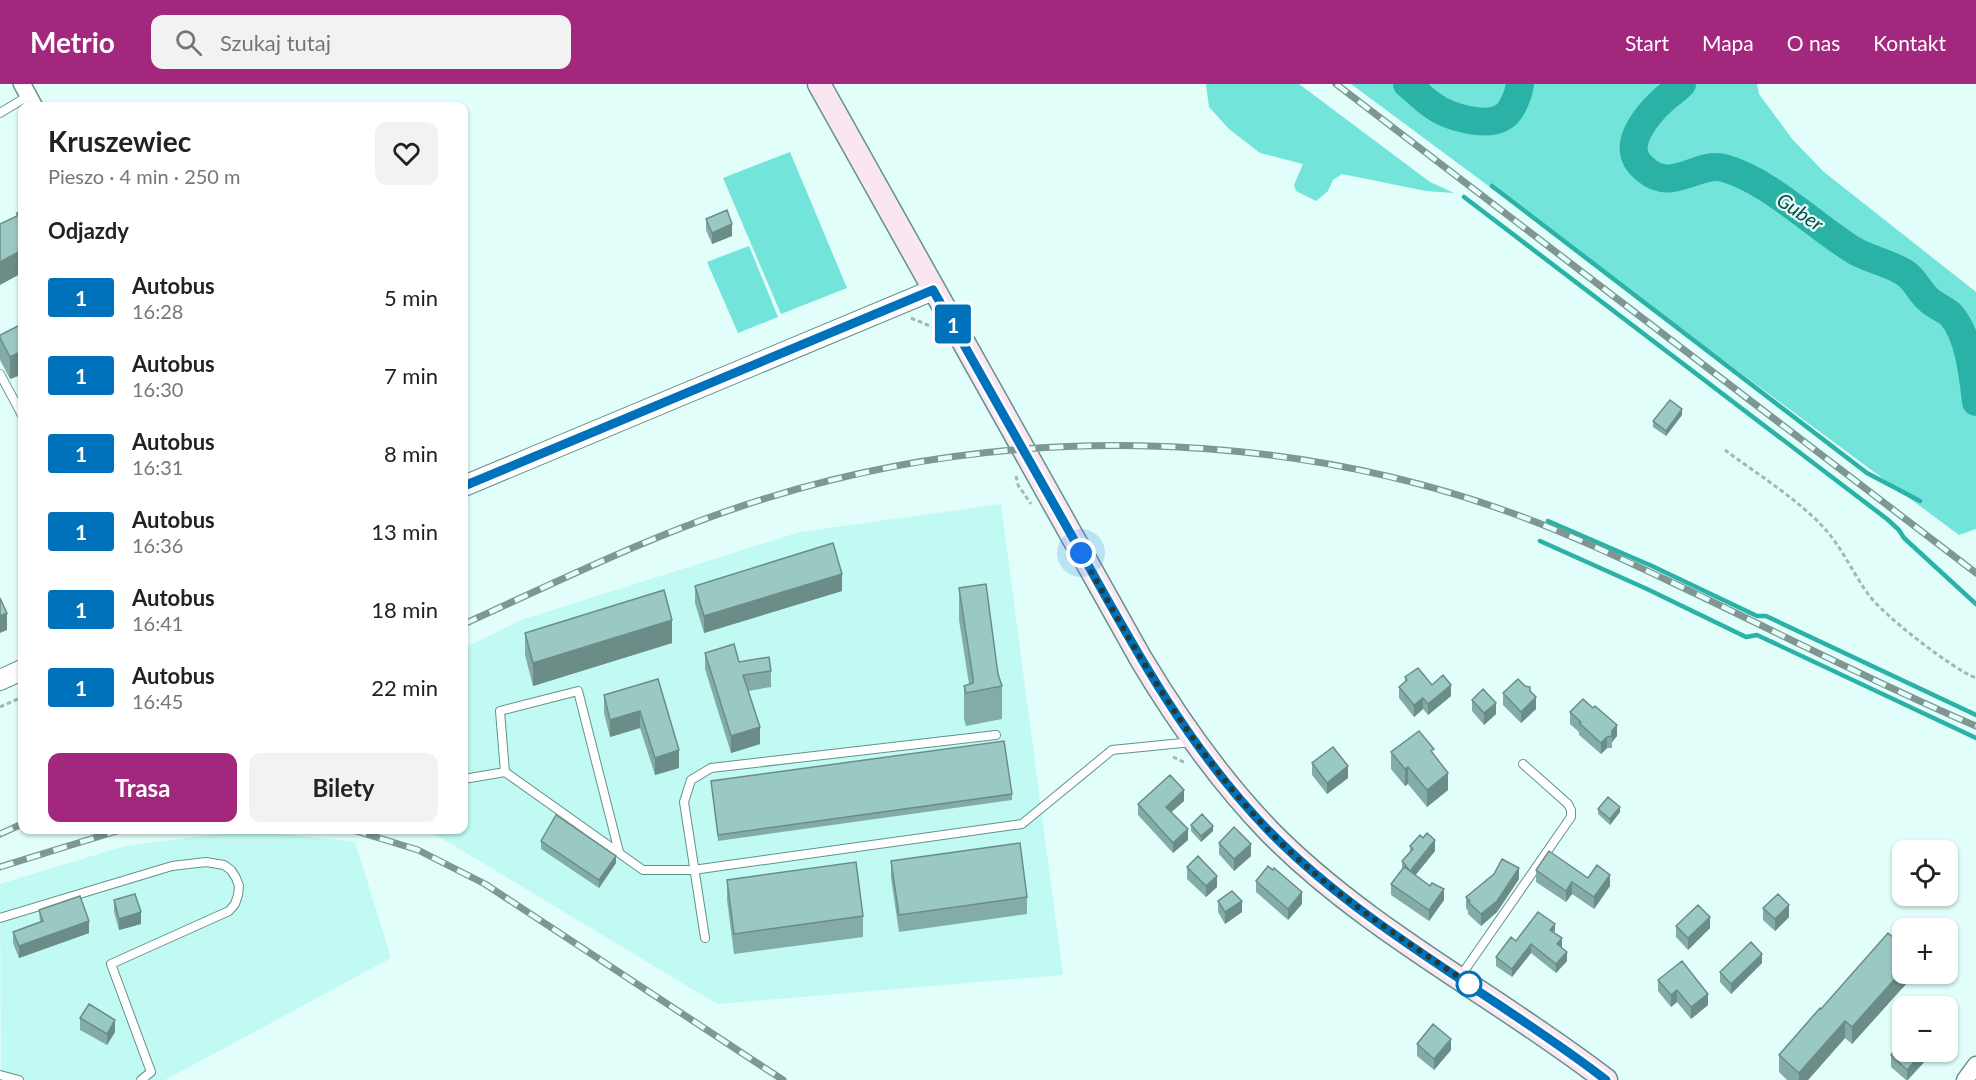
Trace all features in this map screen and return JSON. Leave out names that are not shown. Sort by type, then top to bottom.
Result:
[{"type":"main road","points":[[819,84],[1141,659],[1194,742],[1262,823],[1308,867],[1380,924],[1460,977],[1606,1080]]},
{"type":"street","points":[[468,484],[933,290]]},
{"type":"street","points":[[0,680],[18,672]]},
{"type":"street","points":[[1965,1080],[1976,1065]]},
{"type":"lane","points":[[0,113],[18,102]]},
{"type":"lane","points":[[0,374],[18,408]]},
{"type":"lane","points":[[505,772],[500,711],[578,691],[619,852]]},
{"type":"lane","points":[[705,938],[684,802],[691,780],[711,768],[996,735]]},
{"type":"lane","points":[[468,778],[505,772],[643,870],[693,870],[1022,824],[1112,750],[1194,742]]},
{"type":"lane","points":[[1460,977],[1571,817],[1568,804],[1523,764]]},
{"type":"lane","points":[[0,918],[172,866],[215,862],[231,870],[239,886],[238,895],[229,910],[111,964],[151,1072],[141,1080]]},
{"type":"lane","points":[[0,1075],[20,1080]]},
{"type":"path","points":[[1725,450],[1806,511],[1826,530],[1870,596],[1891,616],[1937,653],[1976,678]]},
{"type":"path","points":[[0,707],[18,699]]},
{"type":"shaded area","points":[[1206,84],[1299,84],[1430,182],[1454,193],[1426,191],[1342,174],[1333,180],[1328,191],[1316,201],[1296,191],[1294,185],[1303,164],[1260,153],[1229,129],[1209,107]]},
{"type":"shaded area","points":[[1351,84],[1757,84],[1759,94],[1793,140],[1824,172],[1976,292],[1976,529],[1959,535]]},
{"type":"shaded area","points":[[790,152],[847,288],[781,314],[723,178]]},
{"type":"shaded area","points":[[749,246],[778,317],[738,333],[707,262]]},
{"type":"shaded area","points":[[1001,504],[1063,975],[717,1004],[435,834],[468,834],[468,646],[521,620],[800,532]]},
{"type":"shaded area","points":[[217,834],[284,834],[355,842],[391,958],[165,1080],[1,1080],[0,884],[125,846]]},
{"type":"building","points":[[727,210],[732,224],[712,233],[706,219]]},
{"type":"building","points":[[17,213],[18,252],[0,262],[0,224],[17,216]]},
{"type":"building","points":[[18,326],[18,353],[10,357],[0,335]]},
{"type":"building","points":[[1670,400],[1682,409],[1666,431],[1653,421]]},
{"type":"building","points":[[833,543],[842,574],[704,616],[695,586]]},
{"type":"building","points":[[986,584],[998,674],[1002,686],[966,693],[964,686],[973,683],[973,678],[959,588]]},
{"type":"building","points":[[664,590],[672,620],[533,663],[525,633]]},
{"type":"building","points":[[0,598],[7,613],[0,616]]},
{"type":"building","points":[[734,644],[739,662],[769,657],[771,671],[743,675],[760,727],[731,736],[705,653]]},
{"type":"building","points":[[1418,668],[1432,685],[1443,675],[1451,685],[1428,704],[1423,698],[1414,705],[1399,687],[1407,680],[1405,677]]},
{"type":"building","points":[[658,679],[679,750],[655,758],[640,711],[610,720],[604,695]]},
{"type":"building","points":[[1518,679],[1525,686],[1530,687],[1530,691],[1536,697],[1521,712],[1503,693]]},
{"type":"building","points":[[1483,689],[1496,703],[1484,713],[1472,700]]},
{"type":"building","points":[[1583,699],[1617,725],[1612,731],[1612,736],[1607,737],[1601,743],[1570,712]]},
{"type":"building","points":[[1419,731],[1434,749],[1431,751],[1448,773],[1427,790],[1408,767],[1405,769],[1391,752]]},
{"type":"building","points":[[1004,741],[1012,794],[718,835],[711,781]]},
{"type":"building","points":[[1333,747],[1348,766],[1327,783],[1312,763]]},
{"type":"building","points":[[1170,775],[1184,790],[1166,807],[1188,829],[1173,843],[1138,804]]},
{"type":"building","points":[[1608,797],[1620,807],[1610,819],[1598,809]]},
{"type":"building","points":[[1202,814],[1213,826],[1201,836],[1191,825]]},
{"type":"building","points":[[556,815],[616,856],[599,880],[541,841]]},
{"type":"building","points":[[1234,827],[1251,844],[1234,859],[1219,843]]},
{"type":"building","points":[[1427,833],[1435,840],[1410,871],[1402,861],[1413,849],[1410,846],[1420,835],[1423,838]]},
{"type":"building","points":[[1020,843],[1027,897],[899,915],[891,861]]},
{"type":"building","points":[[1549,851],[1588,878],[1597,865],[1610,875],[1594,897],[1572,882],[1566,891],[1536,870]]},
{"type":"building","points":[[1198,856],[1217,876],[1206,886],[1187,867]]},
{"type":"building","points":[[1502,859],[1519,868],[1497,901],[1481,914],[1468,902],[1470,901],[1466,897],[1494,874]]},
{"type":"building","points":[[856,862],[863,916],[734,934],[727,880]]},
{"type":"building","points":[[1268,866],[1273,870],[1274,868],[1302,892],[1288,909],[1256,881]]},
{"type":"building","points":[[1404,867],[1430,886],[1432,883],[1444,889],[1429,910],[1391,884]]},
{"type":"building","points":[[1232,891],[1242,901],[1225,912],[1218,901]]},
{"type":"building","points":[[135,894],[141,912],[119,919],[114,900]]},
{"type":"building","points":[[1778,894],[1789,905],[1775,919],[1763,908]]},
{"type":"building","points":[[80,896],[89,921],[19,946],[13,932],[43,921],[39,910]]},
{"type":"building","points":[[1698,905],[1710,917],[1688,938],[1676,926]]},
{"type":"building","points":[[1538,912],[1555,924],[1550,930],[1562,938],[1557,944],[1567,952],[1556,964],[1531,944],[1512,969],[1496,957],[1511,937],[1516,941]]},
{"type":"building","points":[[1888,933],[1892,936],[1892,982],[1852,1027],[1845,1021],[1799,1073],[1779,1055]]},
{"type":"building","points":[[1751,942],[1762,954],[1731,984],[1720,972]]},
{"type":"building","points":[[1682,961],[1708,994],[1691,1007],[1677,990],[1671,995],[1658,980]]},
{"type":"building","points":[[89,1004],[115,1020],[107,1034],[80,1018]]},
{"type":"building","points":[[1433,1024],[1451,1039],[1434,1059],[1417,1044]]},
{"type":"building","points":[[1898,1062],[1914,1062],[1907,1070]]},
{"type":"waterway","name":"Guber","points":[[1407,84],[1439,109],[1457,117],[1477,121],[1496,120],[1506,115],[1514,102],[1520,84]]},
{"type":"waterway","name":"Guber","points":[[1682,84],[1651,112],[1641,126],[1634,141],[1636,158],[1641,165],[1656,176],[1666,178],[1676,178],[1715,167],[1741,174],[1775,193],[1855,251],[1905,273],[1926,297],[1949,313],[1957,323],[1969,356],[1976,402]]},
{"type":"waterway","points":[[1492,186],[1867,473],[1920,501]]},
{"type":"waterway","points":[[1464,197],[1887,519],[1904,538],[1976,604]]},
{"type":"waterway","points":[[1548,521],[1652,566],[1757,616],[1766,616],[1976,715]]},
{"type":"waterway","points":[[1540,541],[1746,637],[1757,635],[1976,738]]},
{"type":"railway","points":[[1336,84],[1976,573]]},
{"type":"railway","points":[[468,622],[613,556],[689,525],[767,498],[858,474],[951,457],[1045,448],[1140,446],[1234,451],[1328,464],[1419,484],[1509,512],[1631,563],[1861,674],[1976,726]]},
{"type":"railway","points":[[0,834],[18,826]]},
{"type":"railway","points":[[0,867],[107,834]]},
{"type":"railway","points":[[366,834],[418,850],[485,884],[783,1080]]},
{"type":"bus line","name":"1","points":[[468,484],[933,290],[1141,659],[1194,742],[1230,787],[1288,849],[1355,905],[1545,1035],[1606,1080]]},
{"type":"route","points":[[1081,553],[1141,659],[1194,742],[1269,831],[1355,905],[1477,989],[1469,984]]}]
